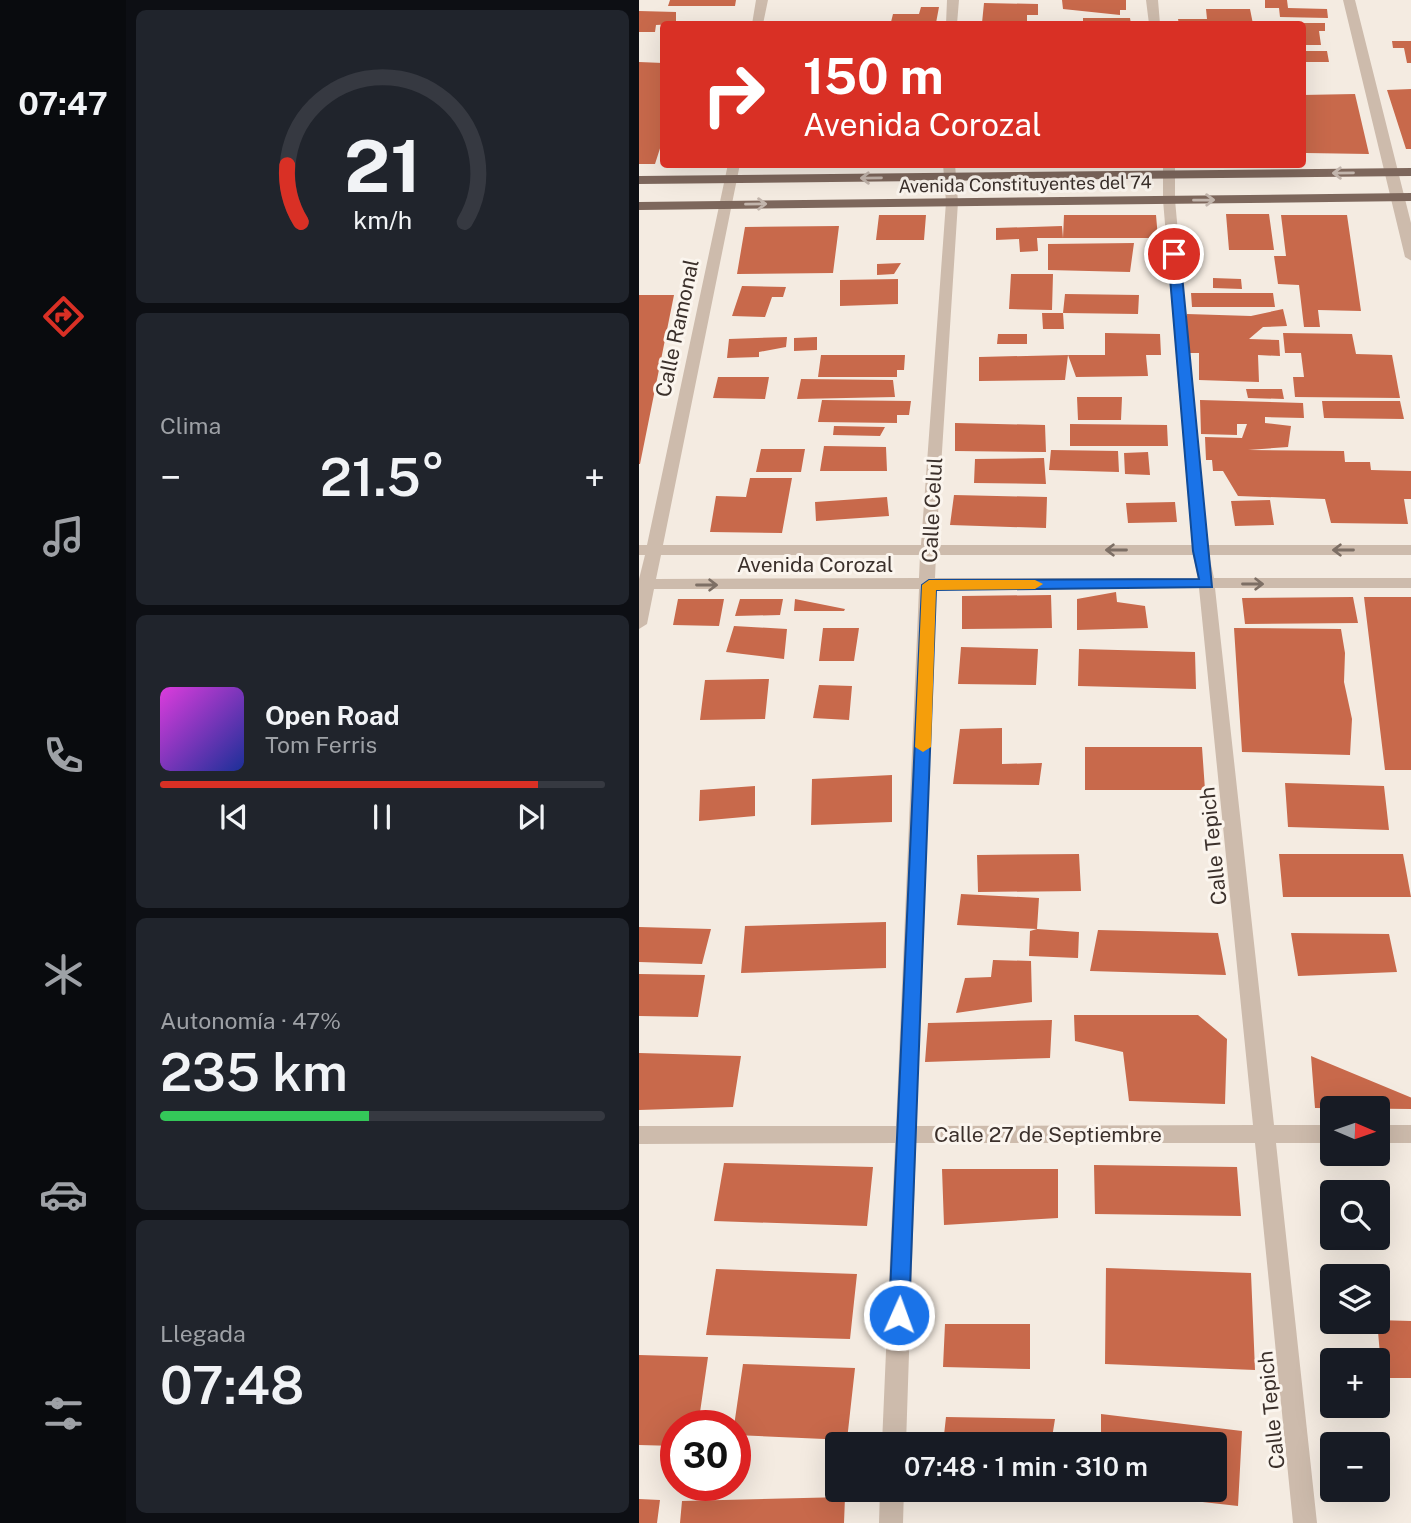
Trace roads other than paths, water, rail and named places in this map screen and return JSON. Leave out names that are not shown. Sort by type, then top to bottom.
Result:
[{"type":"main road","name":"Avenida Constituyentes del 74","points":[[639,180],[732,172],[1170,169],[1411,172]]},
{"type":"main road","name":"Avenida Constituyentes del 74","points":[[639,206],[1411,197]]},
{"type":"street","points":[[758,21],[762,0]]},
{"type":"street","points":[[952,21],[953,0]]},
{"type":"street","points":[[1152,0],[1155,21]]},
{"type":"street","points":[[1349,0],[1411,257]]},
{"type":"street","name":"Calle Tepich","points":[[1170,169],[1169,200],[1200,551],[1207,584],[1267,1135],[1305,1523]]},
{"type":"street","name":"Calle Celul","points":[[895,1432],[929,585],[928,550],[952,202],[949,171]]},
{"type":"street","name":"Calle Ramonal","points":[[639,624],[646,550],[732,172]]},
{"type":"street","name":"Avenida Corozal","points":[[646,550],[1411,550]]},
{"type":"street","name":"Avenida Corozal","points":[[643,584],[1411,583]]},
{"type":"street","name":"Calle 27 de Septiembre","points":[[639,1135],[1320,1134]]},
{"type":"street","points":[[1390,1134],[1411,1134]]},
{"type":"street","points":[[891,1523],[892,1502]]}]
